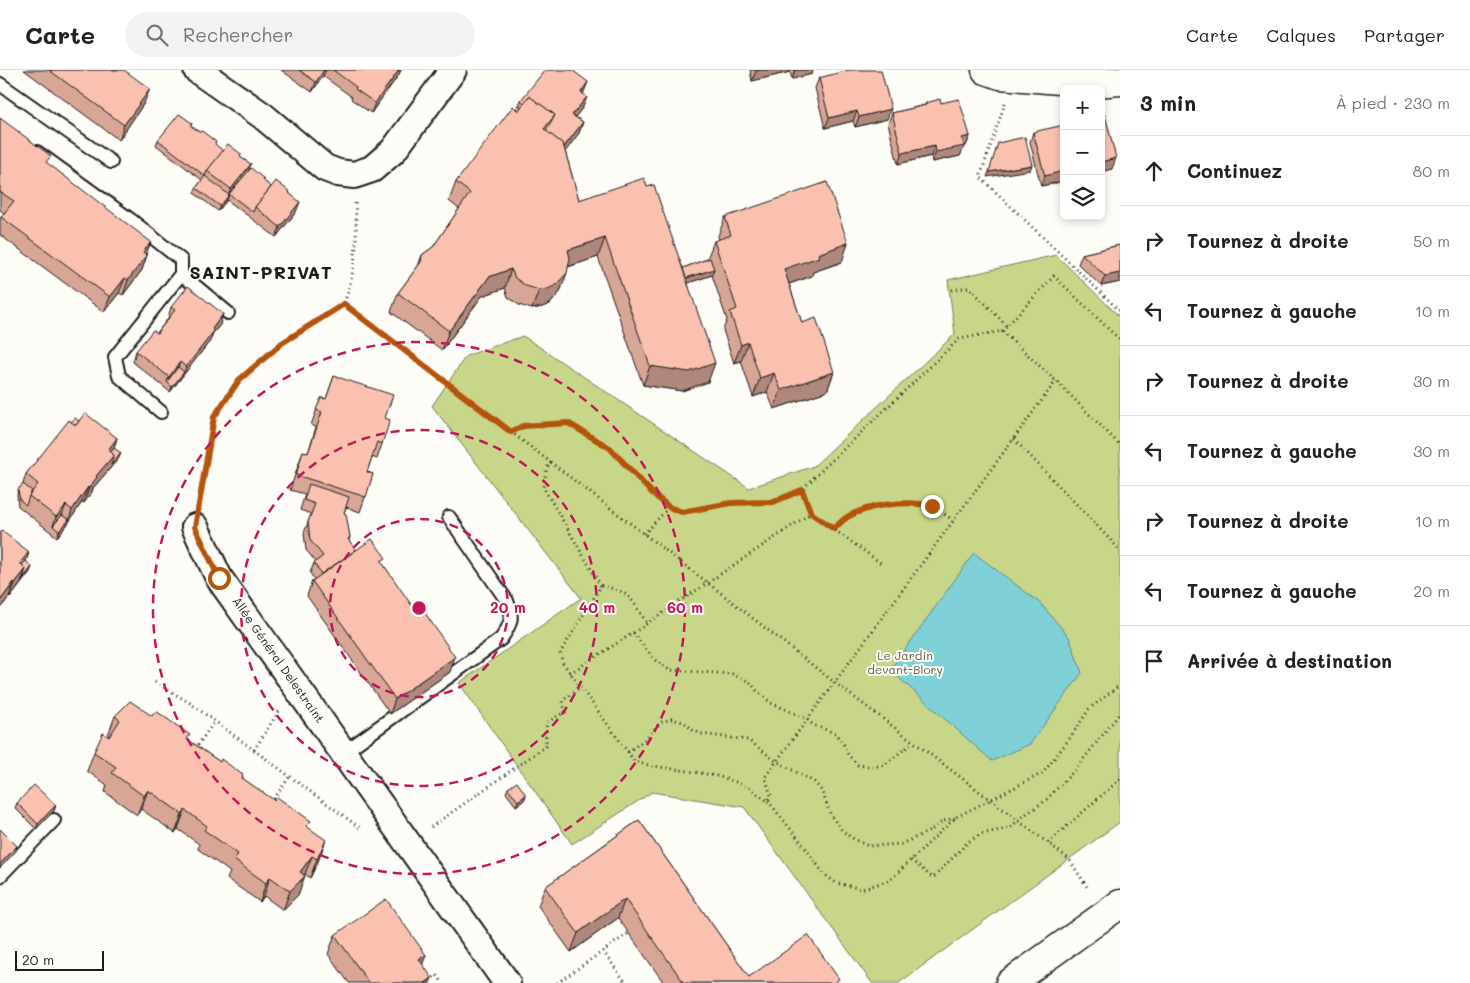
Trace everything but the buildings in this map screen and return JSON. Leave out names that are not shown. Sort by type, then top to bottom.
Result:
[{"type":"street","points":[[197,70],[263,116],[325,168],[338,173],[354,175],[372,169],[393,151],[453,70]]},
{"type":"street","points":[[993,72],[1096,83],[1120,81]]},
{"type":"street","name":"Allée Général Delestraint","points":[[195,527],[219,578],[507,983]]},
{"type":"street","points":[[1010,983],[1113,909]]},
{"type":"lane","points":[[0,84],[111,162]]},
{"type":"lane","points":[[23,142],[131,220],[180,260],[181,274],[115,357],[119,376],[161,412]]},
{"type":"lane","points":[[181,274],[228,313]]},
{"type":"lane","points":[[343,753],[501,639],[510,626],[512,611],[507,601],[449,517]]},
{"type":"lane","points":[[0,876],[54,820]]},
{"type":"path","points":[[993,72],[995,94],[1007,97],[980,178],[1120,311]]},
{"type":"path","points":[[195,527],[214,417],[239,380],[282,343],[344,304],[352,281],[357,236],[354,175]]},
{"type":"path","points":[[511,432],[523,426],[568,423],[610,448],[652,493],[669,507],[682,512],[731,503],[773,502],[802,490],[959,339],[1002,331],[1054,276],[1120,340]]},
{"type":"path","points":[[952,290],[969,287],[1007,326]]},
{"type":"path","points":[[344,304],[834,682],[1048,843],[1068,859],[1113,909]]},
{"type":"path","points":[[1002,331],[1056,381],[1120,445]]},
{"type":"path","points":[[768,801],[771,795],[765,777],[1056,381]]},
{"type":"path","points":[[1014,439],[1120,550]]},
{"type":"path","points":[[551,462],[547,468],[543,487],[601,586],[617,589],[629,595],[647,623]]},
{"type":"path","points":[[802,490],[811,513],[880,563]]},
{"type":"path","points":[[834,529],[848,517],[883,504],[922,504],[932,506],[953,520]]},
{"type":"path","points":[[644,534],[669,507]]},
{"type":"path","points":[[570,673],[633,633],[811,513]]},
{"type":"path","points":[[601,586],[560,653],[563,663],[635,762],[703,773],[742,784],[768,801],[824,874],[836,883],[862,889],[890,880],[956,817]]},
{"type":"path","points":[[633,633],[656,660],[670,670],[732,674],[750,682],[770,703],[807,719],[814,725],[835,733],[848,754],[858,765],[872,768],[884,764],[914,742]]},
{"type":"path","points":[[628,752],[647,738],[662,722],[671,720],[684,722],[693,730],[702,734],[748,740],[776,761],[814,782],[822,791],[831,816],[850,837],[868,846],[901,844],[930,831],[943,821],[956,817],[1043,773],[1089,710],[1120,684]]},
{"type":"path","points":[[517,766],[546,746],[547,722],[565,712],[563,700],[581,688]]},
{"type":"path","points":[[254,750],[278,712],[302,695]]},
{"type":"path","points":[[911,860],[933,878],[968,842],[981,834],[1010,828],[1017,820],[1045,802],[1074,771],[1120,713]]},
{"type":"path","points":[[191,755],[214,721]]},
{"type":"path","points":[[267,808],[290,776]]},
{"type":"path","points":[[1048,843],[1120,779]]},
{"type":"path","points":[[557,983],[629,933]]},
{"type":"path","points":[[603,951],[626,983]]},
{"type":"path","points":[[425,983],[437,975],[443,983]]},
{"type":"green space","name":"Le Jardin devant-Blory","points":[[1056,255],[1120,317],[1120,822],[899,983],[872,983],[744,807],[652,792],[572,844],[459,683],[581,598],[432,406],[466,356],[523,336],[749,488],[814,466],[955,334],[948,280]]},
{"type":"water","points":[[974,553],[1040,603],[1069,637],[1082,673],[1030,744],[992,761],[890,670]]},
{"type":"district","name":"SAINT-PRIVAT","points":[[261,273]]},
{"type":"route","points":[[219,578],[195,527],[214,417],[239,380],[282,343],[344,304],[511,432],[523,426],[568,423],[610,448],[652,493],[669,507],[682,512],[731,503],[773,502],[802,490],[811,513],[834,529],[848,517],[883,504],[922,504],[932,506]]}]
